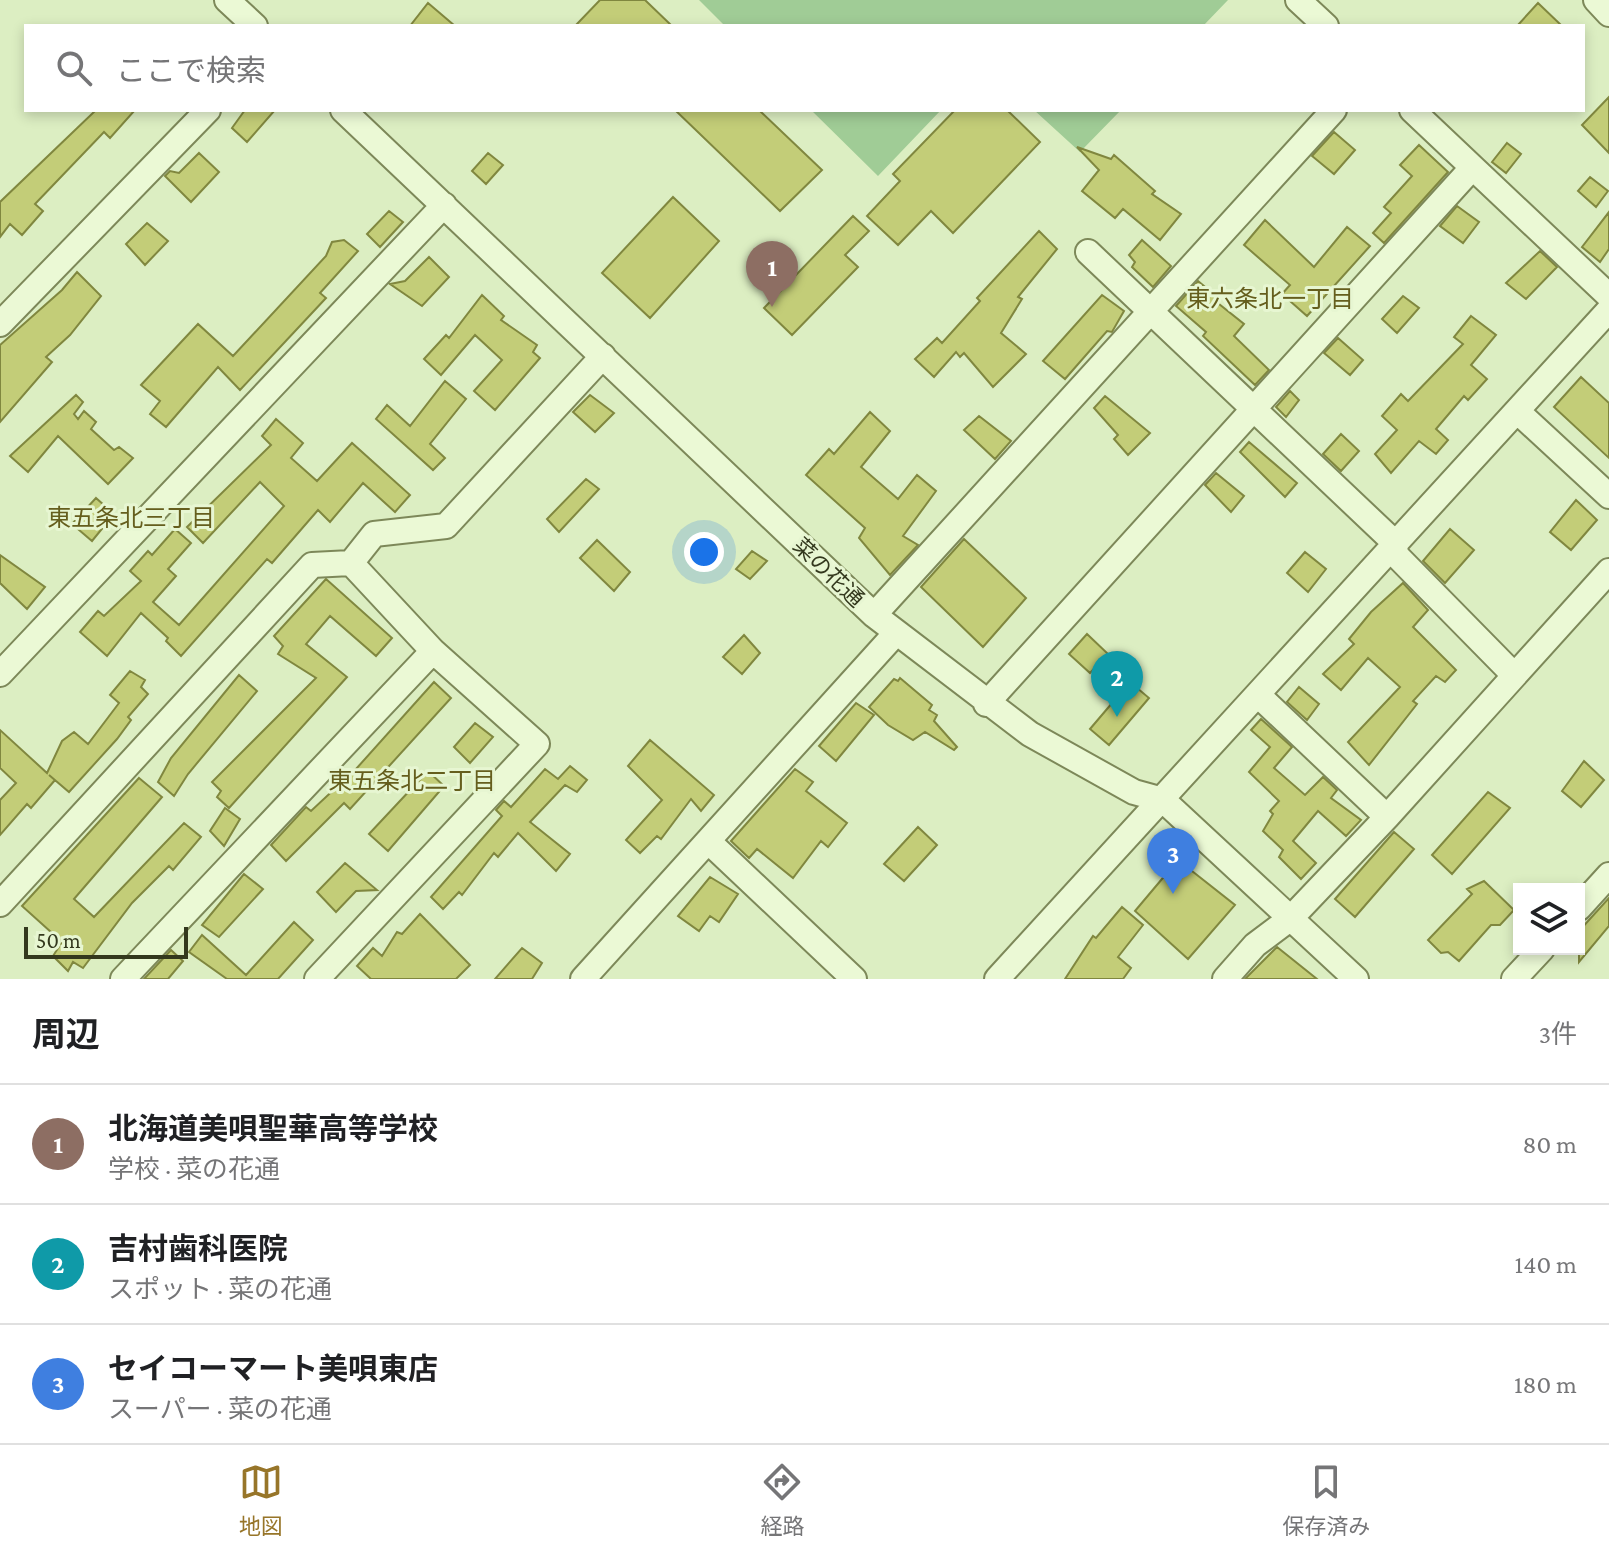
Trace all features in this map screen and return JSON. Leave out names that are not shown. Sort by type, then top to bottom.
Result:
[{"type":"street","points":[[227,0],[253,24]]},
{"type":"street","points":[[1298,0],[1324,24]]},
{"type":"street","points":[[1596,0],[1609,14]]},
{"type":"street","points":[[0,324],[206,112]]},
{"type":"street","name":"菜の花通","points":[[345,112],[874,615],[986,704],[1094,771],[1134,792],[1163,800],[1356,979]]},
{"type":"street","points":[[874,615],[1332,112]]},
{"type":"street","points":[[1414,112],[1609,296]]},
{"type":"street","points":[[986,704],[1472,168]]},
{"type":"street","points":[[0,674],[444,205]]},
{"type":"street","points":[[1088,252],[1154,311],[1395,543],[1396,555],[1514,675]]},
{"type":"street","points":[[997,979],[1609,310]]},
{"type":"street","points":[[0,904],[312,565],[351,563],[374,534],[446,526],[603,356]]},
{"type":"street","points":[[1517,411],[1609,496]]},
{"type":"street","points":[[317,979],[537,744],[433,651],[351,563]]},
{"type":"street","points":[[1225,979],[1255,945],[1291,918],[1387,817],[1609,571]]},
{"type":"street","points":[[583,979],[896,633]]},
{"type":"street","points":[[123,979],[433,651]]},
{"type":"street","points":[[1258,695],[1387,817]]},
{"type":"street","points":[[708,841],[854,979]]},
{"type":"street","points":[[1585,901],[1609,875]]},
{"type":"street","points":[[1514,979],[1536,955]]},
{"type":"green space","points":[[699,0],[1228,0],[1205,24],[723,24]]},
{"type":"green space","points":[[813,112],[939,112],[878,176]]},
{"type":"green space","points":[[1036,112],[1119,112],[1080,152]]},
{"type":"building","points":[[600,0],[645,0],[670,24],[577,24]]},
{"type":"building","points":[[428,3],[453,24],[412,24]]},
{"type":"building","points":[[1538,3],[1560,24],[1519,24]]},
{"type":"building","points":[[1609,97],[1609,153],[1582,125]]},
{"type":"building","points":[[94,112],[133,112],[110,138],[104,132],[35,204],[43,211],[22,235],[10,224],[0,237],[0,202]]},
{"type":"building","points":[[244,112],[273,112],[247,142],[232,128]]},
{"type":"building","points":[[677,112],[761,112],[822,170],[780,211]]},
{"type":"building","points":[[953,112],[1009,112],[1040,142],[953,233],[931,211],[898,245],[867,216],[900,181],[893,174]]},
{"type":"building","points":[[1334,132],[1355,150],[1334,174],[1312,156]]},
{"type":"building","points":[[1507,143],[1521,154],[1506,173],[1492,162]]},
{"type":"building","points":[[1419,145],[1448,172],[1384,243],[1373,233],[1391,213],[1384,207],[1412,176],[1400,165]]},
{"type":"building","points":[[1077,147],[1111,159],[1114,155],[1155,191],[1152,194],[1181,214],[1160,240],[1123,209],[1115,218],[1082,191],[1099,170]]},
{"type":"building","points":[[199,153],[219,172],[191,202],[165,176],[170,171],[179,173]]},
{"type":"building","points":[[488,153],[503,165],[486,184],[472,171]]},
{"type":"building","points":[[1590,177],[1608,191],[1596,207],[1578,191]]},
{"type":"building","points":[[673,197],[719,241],[650,318],[602,273]]},
{"type":"building","points":[[1457,206],[1479,222],[1463,243],[1440,226]]},
{"type":"building","points":[[389,211],[403,222],[380,247],[367,234]]},
{"type":"building","points":[[1609,212],[1609,249],[1600,262],[1582,247]]},
{"type":"building","points":[[853,216],[869,231],[845,255],[858,267],[792,335],[764,308]]},
{"type":"building","points":[[1265,220],[1314,267],[1347,227],[1370,246],[1307,316],[1282,294],[1290,285],[1244,245]]},
{"type":"building","points":[[147,223],[168,241],[145,265],[126,244]]},
{"type":"building","points":[[1039,231],[1057,249],[1018,297],[1022,299],[1001,333],[1026,354],[993,387],[964,353],[960,357],[956,352],[934,377],[915,359],[937,338],[942,343],[980,301],[977,298]]},
{"type":"building","points":[[344,240],[358,251],[320,293],[326,298],[240,390],[218,367],[166,427],[150,414],[160,401],[141,385],[198,324],[233,356],[326,256],[332,242]]},
{"type":"building","points":[[1142,240],[1171,266],[1153,287],[1132,267],[1135,262],[1129,255]]},
{"type":"building","points":[[1540,251],[1557,267],[1526,299],[1506,283]]},
{"type":"building","points":[[429,257],[449,277],[422,306],[390,284],[405,281]]},
{"type":"building","points":[[77,272],[101,296],[70,335],[46,357],[52,362],[0,422],[0,345],[62,290]]},
{"type":"building","points":[[1198,281],[1216,296],[1214,300],[1244,324],[1234,336],[1269,370],[1255,385],[1203,336],[1206,332],[1176,306]]},
{"type":"building","points":[[482,295],[504,316],[501,320],[537,345],[533,352],[540,358],[495,410],[474,391],[502,360],[475,335],[441,375],[424,359],[446,335],[449,338]]},
{"type":"building","points":[[1102,295],[1124,311],[1112,332],[1107,331],[1065,379],[1043,361]]},
{"type":"building","points":[[1403,296],[1419,308],[1397,333],[1382,319]]},
{"type":"building","points":[[1471,316],[1496,335],[1471,365],[1487,379],[1468,400],[1464,396],[1436,429],[1448,440],[1436,454],[1419,441],[1391,473],[1375,454],[1397,430],[1382,416],[1401,394],[1408,401],[1463,344],[1454,337]]},
{"type":"building","points":[[1338,338],[1363,360],[1350,375],[1324,353]]},
{"type":"building","points":[[1581,377],[1609,403],[1609,458],[1554,407]]},
{"type":"building","points":[[445,381],[466,399],[430,444],[445,458],[433,470],[376,419],[387,405],[410,426]]},
{"type":"building","points":[[1290,391],[1299,400],[1286,417],[1276,407]]},
{"type":"building","points":[[76,395],[83,402],[74,414],[78,419],[84,411],[96,422],[91,429],[114,450],[119,447],[133,458],[108,484],[58,436],[28,472],[10,456]]},
{"type":"building","points":[[590,395],[614,413],[595,432],[573,412]]},
{"type":"building","points":[[1105,396],[1150,433],[1128,455],[1114,439],[1118,435],[1094,408]]},
{"type":"building","points":[[870,412],[890,431],[861,467],[898,499],[917,475],[936,491],[903,536],[918,545],[890,575],[859,538],[865,528],[806,475],[829,449],[834,454]]},
{"type":"building","points":[[979,416],[1011,441],[995,459],[964,430]]},
{"type":"building","points":[[276,419],[303,443],[291,458],[317,481],[352,443],[410,495],[395,512],[363,483],[330,522],[318,510],[272,563],[267,559],[181,656],[166,641],[168,638],[141,613],[107,656],[80,632],[98,611],[104,616],[141,581],[130,571],[148,551],[152,555],[175,529],[191,543],[168,569],[176,576],[153,602],[179,625],[284,506],[260,482],[203,543],[187,527],[271,445],[262,436]]},
{"type":"building","points":[[1341,434],[1359,451],[1341,471],[1323,454]]},
{"type":"building","points":[[1249,442],[1297,483],[1285,497],[1240,452]]},
{"type":"building","points":[[1216,473],[1244,496],[1231,512],[1205,485]]},
{"type":"building","points":[[586,479],[599,489],[559,532],[547,519]]},
{"type":"building","points":[[96,498],[114,514],[92,541],[72,524]]},
{"type":"building","points":[[1576,500],[1597,520],[1571,550],[1550,532]]},
{"type":"building","points":[[1450,529],[1474,550],[1445,583],[1423,561]]},
{"type":"building","points":[[964,539],[1026,598],[983,647],[921,587]]},
{"type":"building","points":[[597,540],[630,572],[614,591],[580,558]]},
{"type":"building","points":[[752,551],[767,561],[750,579],[736,569]]},
{"type":"building","points":[[1305,552],[1326,569],[1308,592],[1287,573]]},
{"type":"building","points":[[0,555],[45,587],[27,609],[0,583]]},
{"type":"building","points":[[326,579],[392,638],[376,656],[330,616],[306,644],[347,677],[229,808],[217,797],[221,791],[212,782],[316,678],[278,654],[283,646],[274,636]]},
{"type":"building","points":[[1403,583],[1428,610],[1413,627],[1456,670],[1445,682],[1436,676],[1413,701],[1417,704],[1369,765],[1348,742],[1400,687],[1368,658],[1341,690],[1323,674],[1354,644],[1349,639],[1371,612]]},
{"type":"building","points":[[1087,634],[1108,654],[1090,673],[1069,654]]},
{"type":"building","points":[[744,635],[760,653],[742,674],[723,657]]},
{"type":"building","points":[[130,671],[145,680],[141,687],[148,694],[128,717],[131,720],[117,739],[69,792],[55,780],[31,808],[27,804],[0,835],[0,800],[16,783],[0,768],[0,730],[47,773],[62,741],[74,732],[88,744],[119,703],[110,695]]},
{"type":"building","points":[[239,675],[257,691],[188,774],[174,796],[158,782],[171,758]]},
{"type":"building","points":[[900,678],[932,705],[929,710],[937,715],[934,721],[957,747],[954,750],[925,732],[913,740],[888,725],[869,707],[894,679],[898,681]]},
{"type":"building","points":[[434,682],[451,698],[350,809],[344,803],[286,861],[271,845],[306,807],[311,811],[356,769]]},
{"type":"building","points":[[1130,682],[1149,698],[1109,745],[1090,729]]},
{"type":"building","points":[[1299,687],[1319,704],[1307,720],[1287,702]]},
{"type":"building","points":[[856,703],[874,715],[836,761],[819,746]]},
{"type":"building","points":[[1261,719],[1292,747],[1274,768],[1305,795],[1323,777],[1337,790],[1331,798],[1361,820],[1346,836],[1318,811],[1293,841],[1316,863],[1301,879],[1279,857],[1283,850],[1263,831],[1273,814],[1270,811],[1279,801],[1249,772],[1270,747],[1251,730]]},
{"type":"building","points":[[475,723],[493,737],[470,763],[454,747]]},
{"type":"building","points":[[650,740],[714,795],[701,811],[691,799],[661,839],[657,836],[640,853],[626,840],[662,800],[628,766]]},
{"type":"building","points":[[1584,761],[1604,780],[1581,807],[1562,791]]},
{"type":"building","points":[[570,766],[587,780],[577,792],[565,785],[530,822],[570,854],[556,871],[518,833],[498,857],[494,853],[462,895],[459,892],[443,909],[431,897],[502,816],[496,810],[504,801],[511,807],[545,769],[558,779]]},
{"type":"building","points":[[795,769],[813,782],[806,791],[847,823],[828,847],[821,841],[793,878],[757,849],[749,858],[731,841]]},
{"type":"building","points":[[428,771],[444,786],[388,851],[369,834]]},
{"type":"building","points":[[139,778],[162,797],[74,899],[94,917],[184,823],[201,837],[173,870],[169,866],[132,903],[83,968],[73,962],[68,971],[53,956],[62,942],[22,906]]},
{"type":"building","points":[[1488,792],[1510,808],[1452,874],[1432,855]]},
{"type":"building","points":[[225,808],[240,819],[224,846],[210,831]]},
{"type":"building","points":[[918,827],[937,845],[904,881],[884,864]]},
{"type":"building","points":[[1394,832],[1414,849],[1355,917],[1335,899]]},
{"type":"building","points":[[1178,860],[1235,905],[1188,959],[1135,911]]},
{"type":"building","points":[[345,863],[377,890],[356,891],[336,912],[317,892]]},
{"type":"building","points":[[244,874],[263,889],[219,937],[202,925]]},
{"type":"building","points":[[710,877],[738,894],[719,922],[710,916],[699,931],[678,916]]},
{"type":"building","points":[[1484,881],[1513,911],[1500,925],[1491,925],[1459,961],[1448,952],[1441,953],[1428,940],[1472,894],[1467,889]]},
{"type":"building","points":[[1609,898],[1609,926],[1585,955],[1585,924]]},
{"type":"building","points":[[1122,907],[1143,925],[1118,957],[1131,968],[1123,979],[1065,979],[1093,936],[1096,938]]},
{"type":"building","points":[[420,914],[470,965],[456,979],[371,979],[357,966],[373,948],[382,956],[397,932],[402,934]]},
{"type":"building","points":[[294,922],[313,940],[278,979],[227,979],[189,952],[202,935],[246,975]]},
{"type":"building","points":[[1277,947],[1317,979],[1245,979]]},
{"type":"building","points":[[522,948],[542,963],[532,979],[495,979]]},
{"type":"building","points":[[171,950],[183,961],[168,979],[144,979]]},
{"type":"place","name":"北海道美唄聖華高等学校","points":[[772,307]]},
{"type":"place","name":"吉村歯科医院","points":[[1117,717]]},
{"type":"place","name":"セイコーマート美唄東店","points":[[1173,894]]},
{"type":"district","name":"東六条北一丁目","points":[[1270,299]]},
{"type":"district","name":"東五条北三丁目","points":[[131,518]]},
{"type":"district","name":"東五条北二丁目","points":[[412,781]]}]
